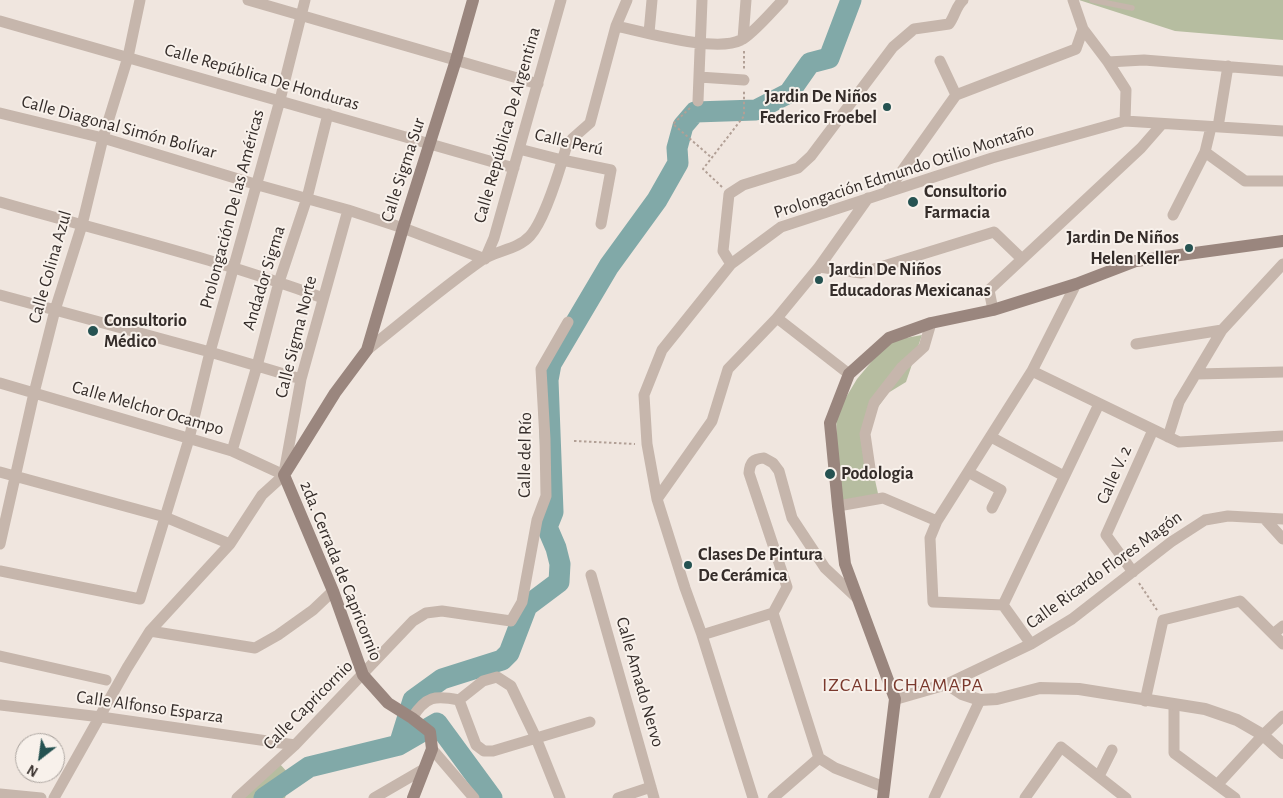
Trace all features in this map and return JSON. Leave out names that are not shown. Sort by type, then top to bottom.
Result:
[{"type":"main road","name":"Calle Sigma Sur","points":[[367,350],[473,0]]},
{"type":"main road","points":[[884,792],[895,699],[845,564],[830,423],[849,374],[889,338],[931,322],[993,310],[1076,284],[1136,261],[1283,241]]},
{"type":"main road","points":[[284,475],[334,393],[367,350]]},
{"type":"main road","name":"2da. Cerrada de Capricornio","points":[[284,475],[333,591],[363,675],[388,702],[430,732],[432,748],[413,798]]},
{"type":"street","name":"Calle Colina Azul","points":[[0,544],[55,310],[82,225],[103,138],[128,57],[140,0]]},
{"type":"street","points":[[248,0],[538,84]]},
{"type":"street","name":"Prolongación De las Américas","points":[[0,571],[140,599],[189,439],[210,352],[258,185],[305,0]]},
{"type":"street","name":"Calle República De Argentina","points":[[485,258],[494,238],[561,0]]},
{"type":"street","points":[[367,350],[485,258],[520,244],[530,235],[541,219],[566,148],[573,138],[590,124],[616,26],[627,0]]},
{"type":"street","points":[[649,33],[652,0]]},
{"type":"street","points":[[698,101],[702,0]]},
{"type":"street","points":[[743,39],[746,0]]},
{"type":"street","points":[[616,26],[701,43],[731,44],[743,39],[783,0]]},
{"type":"street","points":[[731,264],[723,251],[728,194],[743,185],[798,168],[811,156],[894,47],[914,29],[948,24],[955,16],[959,4],[964,0]]},
{"type":"street","points":[[1073,0],[1083,29],[1126,90],[1125,121]]},
{"type":"street","name":"Calle República De Honduras","points":[[0,21],[514,168]]},
{"type":"street","points":[[888,192],[956,95],[1076,48],[1083,29]]},
{"type":"street","points":[[1108,62],[1144,60],[1283,71]]},
{"type":"street","points":[[940,61],[956,95]]},
{"type":"street","points":[[1172,214],[1205,152],[1215,127],[1228,66]]},
{"type":"street","points":[[699,77],[744,80]]},
{"type":"street","name":"Calle Diagonal Simón Bolívar","points":[[0,113],[103,138],[348,210],[485,258]]},
{"type":"street","name":"Andador Sigma","points":[[232,451],[279,282],[307,198],[328,114]]},
{"type":"street","name":"Prolongación Edmundo Otilio Montaño","points":[[753,798],[657,499],[647,444],[644,395],[662,350],[731,264],[781,227],[992,158],[1125,121],[1283,131]]},
{"type":"street","points":[[993,310],[989,290],[1141,148],[1162,124]]},
{"type":"street","name":"Calle Perú","points":[[519,149],[610,170],[602,224]]},
{"type":"street","points":[[1205,152],[1245,181],[1283,180]]},
{"type":"street","points":[[657,499],[712,421],[728,369],[777,318],[819,267],[868,198]]},
{"type":"street","points":[[0,202],[234,268],[322,298]]},
{"type":"street","name":"Calle Sigma Norte","points":[[284,475],[301,379],[348,210]]},
{"type":"street","points":[[819,267],[861,273],[994,232],[1022,259]]},
{"type":"street","points":[[1168,437],[1179,402],[1222,330],[1283,264]]},
{"type":"street","points":[[1003,605],[933,602],[930,538],[938,521],[1032,371],[1076,284]]},
{"type":"street","points":[[0,295],[210,352],[301,379]]},
{"type":"street","points":[[777,318],[849,374]]},
{"type":"street","name":"Calle del Río","points":[[511,621],[522,602],[537,520],[546,496],[546,439],[541,369],[568,322]]},
{"type":"street","points":[[872,475],[866,434],[874,403],[902,367],[924,347],[931,322]]},
{"type":"street","points":[[1136,344],[1222,330]]},
{"type":"street","points":[[1032,371],[1180,442],[1283,436]]},
{"type":"street","points":[[1196,374],[1283,372]]},
{"type":"street","name":"Calle Melchor Ocampo","points":[[0,383],[232,451],[284,475]]},
{"type":"street","points":[[1003,605],[1100,404]]},
{"type":"street","name":"Calle V. 2","points":[[1132,572],[1106,535],[1153,430]]},
{"type":"street","points":[[991,437],[1064,476]]},
{"type":"street","points":[[702,635],[772,613],[787,587],[748,473],[750,464],[755,459],[764,458],[773,463],[779,470],[792,518],[825,568],[857,598]]},
{"type":"street","points":[[0,472],[165,518],[230,544]]},
{"type":"street","points":[[968,472],[1001,490],[992,508]]},
{"type":"street","points":[[54,798],[127,668],[150,631],[230,544],[262,495],[284,475]]},
{"type":"street","points":[[838,506],[883,498],[938,521]]},
{"type":"street","name":"Calle Ricardo Flores Magón","points":[[895,699],[947,684],[1031,644],[1072,619],[1171,542],[1205,520],[1228,516],[1283,519]]},
{"type":"street","points":[[1264,518],[1283,538]]},
{"type":"street","name":"Calle Amado Nervo","points":[[591,575],[653,793]]},
{"type":"street","points":[[150,631],[255,648],[278,635],[313,610],[333,591]]},
{"type":"street","points":[[1145,701],[1163,620],[1240,601],[1283,644]]},
{"type":"street","points":[[1003,605],[1031,644]]},
{"type":"street","name":"Calle Capricornio","points":[[237,798],[295,745],[412,622],[426,613],[442,611],[511,621]]},
{"type":"street","points":[[772,613],[819,758],[884,792]]},
{"type":"street","points":[[1273,634],[1283,626]]},
{"type":"street","points":[[0,656],[106,680]]},
{"type":"street","points":[[459,700],[483,681],[497,677],[511,686],[536,738],[560,798]]},
{"type":"street","points":[[947,684],[962,694],[980,700],[997,699],[1040,688],[1080,690],[1205,709],[1237,720],[1263,735],[1283,753]]},
{"type":"street","points":[[412,718],[420,705],[430,698],[443,696],[459,700]]},
{"type":"street","points":[[459,700],[476,745],[484,751],[493,752],[590,722]]},
{"type":"street","points":[[934,798],[980,700]]},
{"type":"street","points":[[1174,704],[1174,753],[1235,798]]},
{"type":"street","name":"Calle Alfonso Esparza","points":[[0,705],[101,717],[295,745]]},
{"type":"street","points":[[1218,785],[1263,735],[1283,716]]},
{"type":"street","points":[[1025,798],[1061,747],[1126,798]]},
{"type":"street","points":[[432,748],[474,798]]},
{"type":"street","points":[[1099,776],[1112,750]]},
{"type":"street","points":[[773,798],[819,758]]},
{"type":"street","points":[[374,798],[424,769]]},
{"type":"street","points":[[618,798],[653,793]]},
{"type":"street","points":[[0,794],[41,798]]},
{"type":"lane","points":[[1092,0],[1132,8]]},
{"type":"path","points":[[698,101],[673,124],[712,158]]},
{"type":"path","points":[[728,194],[704,169],[744,116],[744,106]]},
{"type":"path","points":[[574,441],[647,444]]},
{"type":"path","points":[[1132,572],[1163,620]]},
{"type":"green space","points":[[1079,0],[1283,0],[1283,40],[1175,31]]},
{"type":"green space","points":[[922,335],[906,382],[888,393],[876,410],[867,444],[879,498],[839,504],[836,414],[857,379],[889,341]]},
{"type":"green space","points":[[279,763],[298,784],[287,792],[285,798],[239,798]]},
{"type":"waterway","points":[[399,745],[413,700],[442,679],[502,660],[509,653],[527,606],[559,582],[560,564],[556,548],[547,527],[553,512],[548,380],[551,364],[609,266],[657,200],[678,163],[677,148],[683,126],[695,112],[756,110],[789,93],[810,63],[829,58],[851,0]]},
{"type":"waterway","points":[[264,798],[309,767],[399,745],[437,723],[492,798]]},
{"type":"place","name":"Jardin De Niños Federico Froebel","points":[[887,107]]},
{"type":"place","name":"Consultorio Farmacia","points":[[913,202]]},
{"type":"place","name":"Jardin De Niños Helen Keller","points":[[1189,248]]},
{"type":"place","name":"Jardin De Niños Educadoras Mexicanas","points":[[819,280]]},
{"type":"place","name":"Consultorio Médico","points":[[93,331]]},
{"type":"place","name":"Podologia","points":[[830,474]]},
{"type":"place","name":"Clases De Pintura De Cerámica","points":[[688,565]]},
{"type":"district","name":"IZCALLI CHAMAPA","points":[[903,685]]}]
